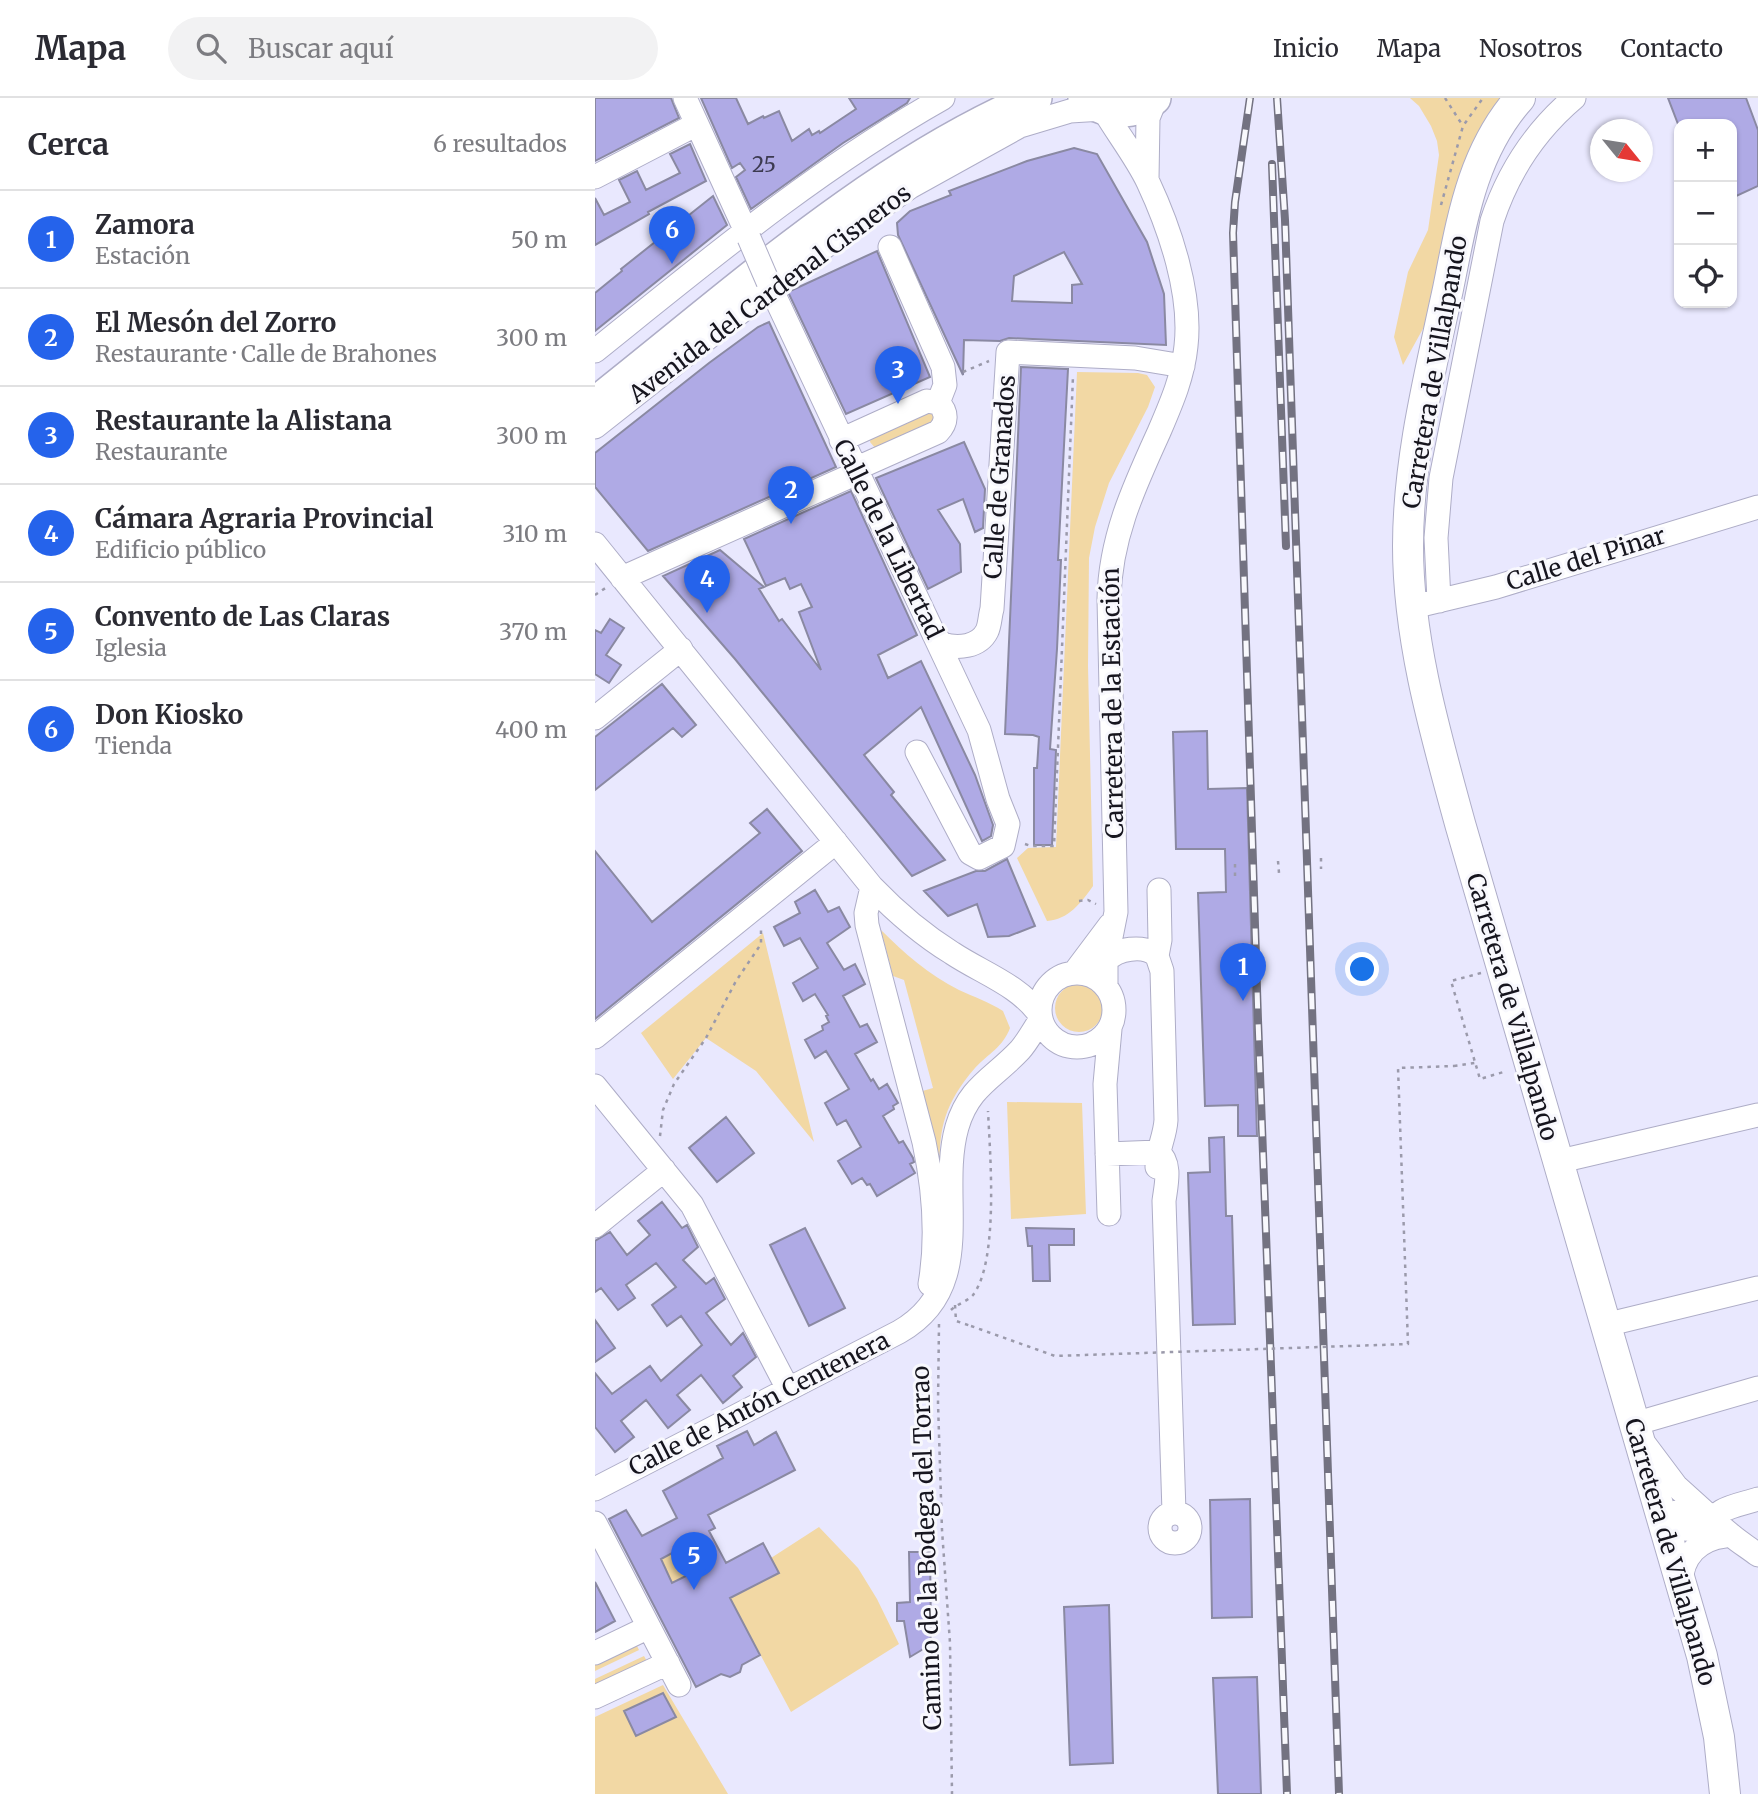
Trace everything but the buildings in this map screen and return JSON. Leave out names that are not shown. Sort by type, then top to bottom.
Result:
[{"type":"highway","name":"Avenida del Cardenal Cisneros","points":[[595,375],[841,183],[911,138],[983,98]]},
{"type":"highway","name":"Avenida del Cardenal Cisneros","points":[[595,404],[792,248],[865,195],[958,136],[1035,98]]},
{"type":"highway","points":[[1094,104],[1135,109],[1155,98]]},
{"type":"main road","name":"Carretera de Villalpando","points":[[1520,98],[1486,146],[1466,210],[1434,353],[1414,464],[1408,546],[1425,604],[1423,674],[1443,762],[1528,1065],[1681,1583],[1711,1696],[1725,1794]]},
{"type":"main road","name":"Carretera de Villalpando","points":[[1466,210],[1475,188],[1500,145],[1539,98]]},
{"type":"street","name":"Calle de la Libertad","points":[[685,98],[841,440],[979,730],[998,799],[1008,824],[1006,836]]},
{"type":"street","points":[[595,351],[840,161],[943,98]]},
{"type":"street","name":"Carretera de la Estación","points":[[1148,182],[1148,118],[1155,98]]},
{"type":"street","points":[[1497,208],[1501,177],[1507,162],[1526,132],[1556,98]]},
{"type":"street","points":[[1425,604],[1436,554],[1439,491],[1446,448],[1489,235],[1507,182],[1527,147],[1574,98]]},
{"type":"street","name":"Carretera de la Estación","points":[[1094,104],[1148,182],[1167,233],[1185,297],[1187,335],[1183,366],[1171,404],[1123,514],[1111,562],[1106,987]]},
{"type":"street","name":"Avenida del Cardenal Cisneros","points":[[595,428],[770,285],[880,207],[981,146],[1040,118],[1094,104]]},
{"type":"street","points":[[595,177],[697,124]]},
{"type":"street","points":[[890,247],[943,367],[944,391],[938,403]]},
{"type":"street","name":"Calle de Granados","points":[[935,635],[942,644],[961,647],[973,645],[987,632],[992,608],[1008,352],[1135,358],[1183,366]]},
{"type":"street","points":[[622,578],[937,432],[943,426],[946,416],[938,403],[923,402],[841,440]]},
{"type":"street","name":"Calle del Pinar","points":[[1425,604],[1481,591],[1758,507]]},
{"type":"street","points":[[595,544],[872,887],[939,945],[1013,987],[1040,1017],[1045,1029],[1086,1053],[1098,1068],[1105,1086]]},
{"type":"street","points":[[1436,554],[1444,568],[1455,579],[1468,588],[1481,591]]},
{"type":"street","points":[[595,718],[681,649]]},
{"type":"street","points":[[916,752],[970,853],[979,858],[1003,846],[1006,836]]},
{"type":"street","points":[[595,1037],[836,842]]},
{"type":"street","points":[[872,887],[866,913],[867,925],[922,1133],[931,1177],[934,1248],[927,1296],[930,1313]]},
{"type":"street","points":[[1158,1152],[1166,1120],[1162,971],[1157,956],[1160,940],[1159,890]]},
{"type":"street","name":"Carretera de la Estación","points":[[1074,972],[1111,923],[1107,907]]},
{"type":"street","points":[[1106,962],[1112,954],[1121,951],[1147,950],[1157,956]]},
{"type":"street","points":[[1013,987],[1029,988],[1051,983],[1074,972],[1092,975],[1106,987],[1114,1009],[1105,1086],[1109,1214]]},
{"type":"street","points":[[930,1313],[949,1257],[953,1229],[952,1165],[956,1132],[966,1106],[986,1080],[1016,1054],[1040,1017],[1042,998],[1051,983]]},
{"type":"street","points":[[1016,1054],[1043,1042],[1092,1044],[1110,1028]]},
{"type":"street","points":[[595,1086],[696,1211],[788,1389]]},
{"type":"street","points":[[1556,1162],[1758,1115]]},
{"type":"street","points":[[1107,1154],[1158,1152],[1166,1167],[1164,1201],[1174,1512]]},
{"type":"street","points":[[595,1226],[664,1170]]},
{"type":"street","points":[[1605,1325],[1758,1288]]},
{"type":"street","name":"Calle de Antón Centenera","points":[[595,1489],[930,1313]]},
{"type":"street","points":[[1758,1388],[1635,1426],[1669,1478],[1708,1521],[1758,1555]]},
{"type":"street","points":[[1663,1521],[1681,1529],[1708,1521],[1721,1510],[1758,1499]]},
{"type":"street","points":[[595,1523],[679,1685]]},
{"type":"street","points":[[1681,1583],[1682,1569],[1693,1550],[1709,1539],[1732,1536]]},
{"type":"street","points":[[595,1653],[649,1627]]},
{"type":"street","points":[[595,1697],[668,1662]]},
{"type":"path","points":[[1445,98],[1463,126]]},
{"type":"path","points":[[945,380],[1008,352]]},
{"type":"path","points":[[1006,836],[1031,846],[1054,846],[1073,367]]},
{"type":"path","points":[[1321,858],[1321,869]]},
{"type":"path","points":[[1278,861],[1279,873]]},
{"type":"path","points":[[1235,864],[1235,876]]},
{"type":"path","points":[[1079,901],[1107,907]]},
{"type":"path","points":[[646,1148],[661,1135],[663,1110],[674,1084],[706,1038],[736,981],[761,944],[763,933],[752,911]]},
{"type":"path","points":[[1501,968],[1451,981],[1480,1079],[1528,1065]]},
{"type":"path","points":[[955,1306],[956,1321],[1055,1356],[1408,1344],[1398,1068],[1475,1063]]},
{"type":"path","points":[[930,1313],[955,1306],[972,1296],[986,1259],[990,1223],[986,1080]]},
{"type":"path","name":"Camino de la Bodega del Torrao","points":[[930,1313],[938,1403],[942,1530],[950,1643],[952,1794]]},
{"type":"shaded area","points":[[1410,98],[1507,98],[1476,136],[1462,170],[1425,325],[1403,365],[1394,337],[1408,272],[1428,230],[1439,155],[1431,126],[1419,106]]},
{"type":"shaded area","points":[[1077,372],[1138,373],[1147,375],[1155,387],[1148,407],[1109,483],[1095,527],[1089,558],[1088,666],[1093,886],[1068,914],[1047,921],[1017,858],[1028,848],[1056,847]]},
{"type":"shaded area","points":[[922,408],[935,411],[936,423],[876,449],[870,442],[871,436]]},
{"type":"shaded area","points":[[881,930],[937,978],[1003,1011],[1010,1028],[999,1045],[962,1084],[953,1099],[940,1143],[940,1196],[919,1092],[933,1088],[904,980],[893,976]]},
{"type":"shaded area","points":[[763,933],[814,1142],[756,1071],[706,1038],[673,1079],[641,1033]]},
{"type":"shaded area","points":[[1079,984],[1096,991],[1103,1008],[1096,1025],[1079,1032],[1062,1025],[1055,1008],[1062,991]]},
{"type":"shaded area","points":[[1007,1102],[1082,1103],[1086,1214],[1011,1219]]},
{"type":"shaded area","points":[[819,1527],[858,1568],[899,1644],[791,1712],[730,1598],[771,1558]]},
{"type":"shaded area","points":[[685,1546],[698,1570],[672,1583],[661,1559]]},
{"type":"shaded area","points":[[635,1642],[639,1650],[595,1671],[595,1660]]},
{"type":"shaded area","points":[[644,1656],[649,1665],[595,1691],[595,1679]]},
{"type":"shaded area","points":[[663,1685],[728,1794],[595,1794],[595,1717]]},
{"type":"railway","points":[[1250,98],[1233,233],[1258,1020],[1287,1794]]},
{"type":"railway","points":[[1277,98],[1285,220],[1339,1794]]},
{"type":"railway","points":[[1272,164],[1286,546]]},
{"type":"place","name":"Don Kiosko","points":[[672,264]]},
{"type":"place","name":"Restaurante la Alistana","points":[[898,404]]},
{"type":"place","name":"El Mesón del Zorro","points":[[791,524]]},
{"type":"place","name":"Cámara Agraria Provincial","points":[[707,613]]},
{"type":"place","name":"Zamora","points":[[1243,1001]]},
{"type":"place","name":"Convento de Las Claras","points":[[694,1590]]}]
